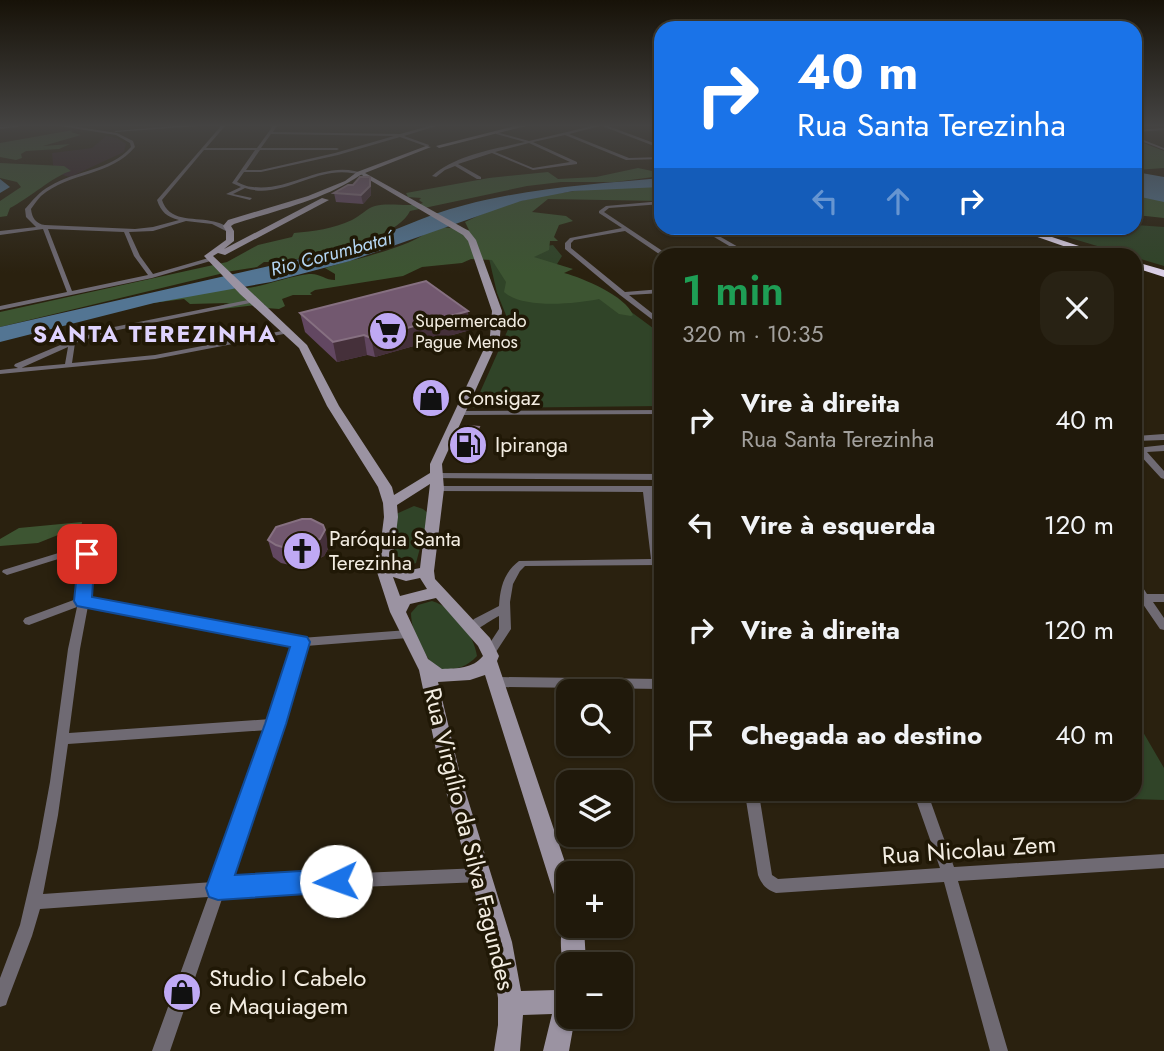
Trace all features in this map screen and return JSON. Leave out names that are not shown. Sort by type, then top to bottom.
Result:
[{"type":"highway","points":[[1039,235],[1079,248]]},
{"type":"highway","points":[[1142,267],[1164,274]]},
{"type":"street","points":[[79,175],[36,196],[29,209],[29,217],[38,226],[149,230],[188,219]]},
{"type":"street","points":[[181,175],[159,200],[160,209],[170,217],[214,222],[230,231],[246,233],[267,230]]},
{"type":"street","points":[[239,175],[223,192],[227,197],[250,199]]},
{"type":"street","points":[[235,181],[251,175]]},
{"type":"street","points":[[240,198],[228,193],[247,188],[281,188],[325,175]]},
{"type":"street","points":[[475,175],[479,177]]},
{"type":"street","points":[[0,308],[138,278],[210,257],[312,207],[361,176]]},
{"type":"street","points":[[210,257],[230,241],[228,226],[231,222],[294,204],[361,176],[377,181],[453,226],[469,236],[476,247],[497,312],[495,336],[436,464],[428,580],[472,628],[489,657],[556,866]]},
{"type":"street","points":[[235,181],[247,188]]},
{"type":"street","points":[[294,204],[312,207]]},
{"type":"street","points":[[654,204],[602,210],[602,213],[655,248]]},
{"type":"street","points":[[166,225],[170,217]]},
{"type":"street","points":[[0,233],[45,227]]},
{"type":"street","points":[[45,227],[71,293]]},
{"type":"street","points":[[626,229],[572,239],[568,243],[571,252],[654,319]]},
{"type":"street","points":[[126,231],[137,256],[151,274]]},
{"type":"street","points":[[714,235],[737,248]]},
{"type":"street","points":[[210,257],[243,292],[303,347],[333,406],[385,487],[390,503],[385,569],[398,612]]},
{"type":"street","points":[[622,294],[654,291]]},
{"type":"street","points":[[4,371],[72,342],[150,320],[253,301]]},
{"type":"street","points":[[4,371],[188,352],[286,332]]},
{"type":"street","points":[[68,365],[72,342]]},
{"type":"street","points":[[461,413],[654,412]]},
{"type":"street","points":[[1142,439],[1164,437]]},
{"type":"street","points":[[1142,451],[1164,448]]},
{"type":"street","points":[[1142,455],[1164,476]]},
{"type":"street","points":[[390,503],[436,483],[654,477]]},
{"type":"street","points":[[436,483],[654,489]]},
{"type":"street","points":[[647,489],[654,532]]},
{"type":"street","points":[[0,999],[34,902],[64,739],[74,648],[88,560],[85,551],[78,550],[7,572]]},
{"type":"street","points":[[427,669],[439,676],[470,673],[483,668],[505,629],[502,610],[511,575],[523,563],[654,562]]},
{"type":"street","points":[[385,569],[406,576],[427,571]]},
{"type":"street","points":[[398,612],[404,600],[439,592]]},
{"type":"street","points":[[1142,595],[1164,626]]},
{"type":"street","points":[[1144,598],[1164,598]]},
{"type":"street","points":[[29,621],[83,601],[300,642],[408,634]]},
{"type":"street","points":[[472,628],[502,610]]},
{"type":"street","name":"Rua Virgílio da Silva Fagundes","points":[[398,612],[427,669],[435,717],[499,937],[511,1003],[509,1050]]},
{"type":"street","points":[[161,1051],[276,724],[300,642]]},
{"type":"street","points":[[498,682],[654,684]]},
{"type":"street","points":[[64,739],[276,724]]},
{"type":"street","name":"Rua Nicolau Zem","points":[[753,801],[765,875],[767,880],[776,886],[1164,861]]},
{"type":"street","points":[[923,801],[949,874],[999,1051]]},
{"type":"street","points":[[34,902],[311,882],[481,875]]},
{"type":"street","points":[[511,1003],[556,997]]},
{"type":"street","points":[[556,1051],[561,1029]]},
{"type":"green space","points":[[0,175],[62,175],[10,208],[7,216],[0,217],[0,201],[21,187],[17,182],[0,178]]},
{"type":"green space","points":[[518,175],[552,175],[558,179],[654,175],[615,182],[561,182],[527,186],[410,211],[401,222],[386,232],[344,248],[299,259],[264,262],[257,267],[0,327],[0,312],[227,262],[258,245],[292,237],[294,233],[345,223],[375,206],[423,203],[419,200],[421,198],[408,197],[406,193]]},
{"type":"green space","points":[[654,185],[654,201],[548,199],[532,212],[566,216],[573,221],[559,225],[554,237],[558,241],[550,241],[549,250],[534,257],[573,269],[564,273],[592,283],[613,295],[629,308],[633,315],[631,316],[619,314],[599,299],[549,304],[523,301],[504,292],[506,282],[492,260],[471,259],[462,263],[422,267],[403,276],[315,290],[310,293],[312,295],[293,295],[282,299],[285,306],[279,309],[266,308],[264,304],[205,311],[229,303],[190,304],[184,299],[113,308],[229,288],[248,288],[309,274],[335,280],[335,274],[325,268],[400,246],[426,233],[433,226],[469,230],[465,222],[488,211],[537,197]]},
{"type":"green space","points":[[1142,192],[1164,195],[1164,218],[1142,216]]},
{"type":"green space","points":[[1142,225],[1164,227],[1164,266],[1142,259],[1142,248],[1104,248],[1060,235],[1142,235]]},
{"type":"green space","points":[[553,245],[562,256],[554,269],[607,294],[654,329],[654,406],[473,408],[510,325],[497,293],[488,254]]},
{"type":"green space","points":[[414,506],[429,514],[416,563],[400,569],[393,564],[396,514]]},
{"type":"green space","points":[[82,522],[81,530],[97,536],[58,535],[38,543],[0,546],[0,539],[19,528]]},
{"type":"green space","points":[[432,601],[448,609],[467,630],[477,656],[468,664],[453,669],[436,669],[423,650],[413,628],[411,613],[418,605]]},
{"type":"green space","points":[[1142,730],[1164,768],[1164,800],[1142,799]]},
{"type":"water","points":[[1142,175],[1164,177],[1164,202],[1142,197]]},
{"type":"water","points":[[654,179],[654,187],[573,191],[521,201],[350,261],[271,282],[154,303],[0,342],[0,327],[344,249],[434,214],[489,199]]},
{"type":"building","points":[[360,177],[370,177],[370,186],[361,195],[334,193],[353,185]]},
{"type":"building","points":[[426,281],[468,311],[371,338],[364,335],[333,342],[300,313]]},
{"type":"building","name":"Ipiranga","points":[[467,426],[479,427],[468,453],[455,452]]},
{"type":"building","points":[[311,519],[323,525],[325,530],[320,539],[302,548],[289,549],[268,540],[276,527]]},
{"type":"waterway","name":"Rio Corumbataí","points":[[0,182],[4,187],[0,190]]},
{"type":"place","name":"Supermercado Pague Menos","points":[[388,331]]},
{"type":"place","name":"Consigaz","points":[[431,398]]},
{"type":"place","name":"Ipiranga","points":[[468,445]]},
{"type":"place","name":"Paróquia Santa Terezinha","points":[[302,551]]},
{"type":"place","name":"Studio I Cabelo e Maquiagem","points":[[182,992]]},
{"type":"district","name":"SANTA TEREZINHA","points":[[155,334]]},
{"type":"route","points":[[87,554],[83,601],[300,642],[276,724],[218,888],[336,881]]}]
